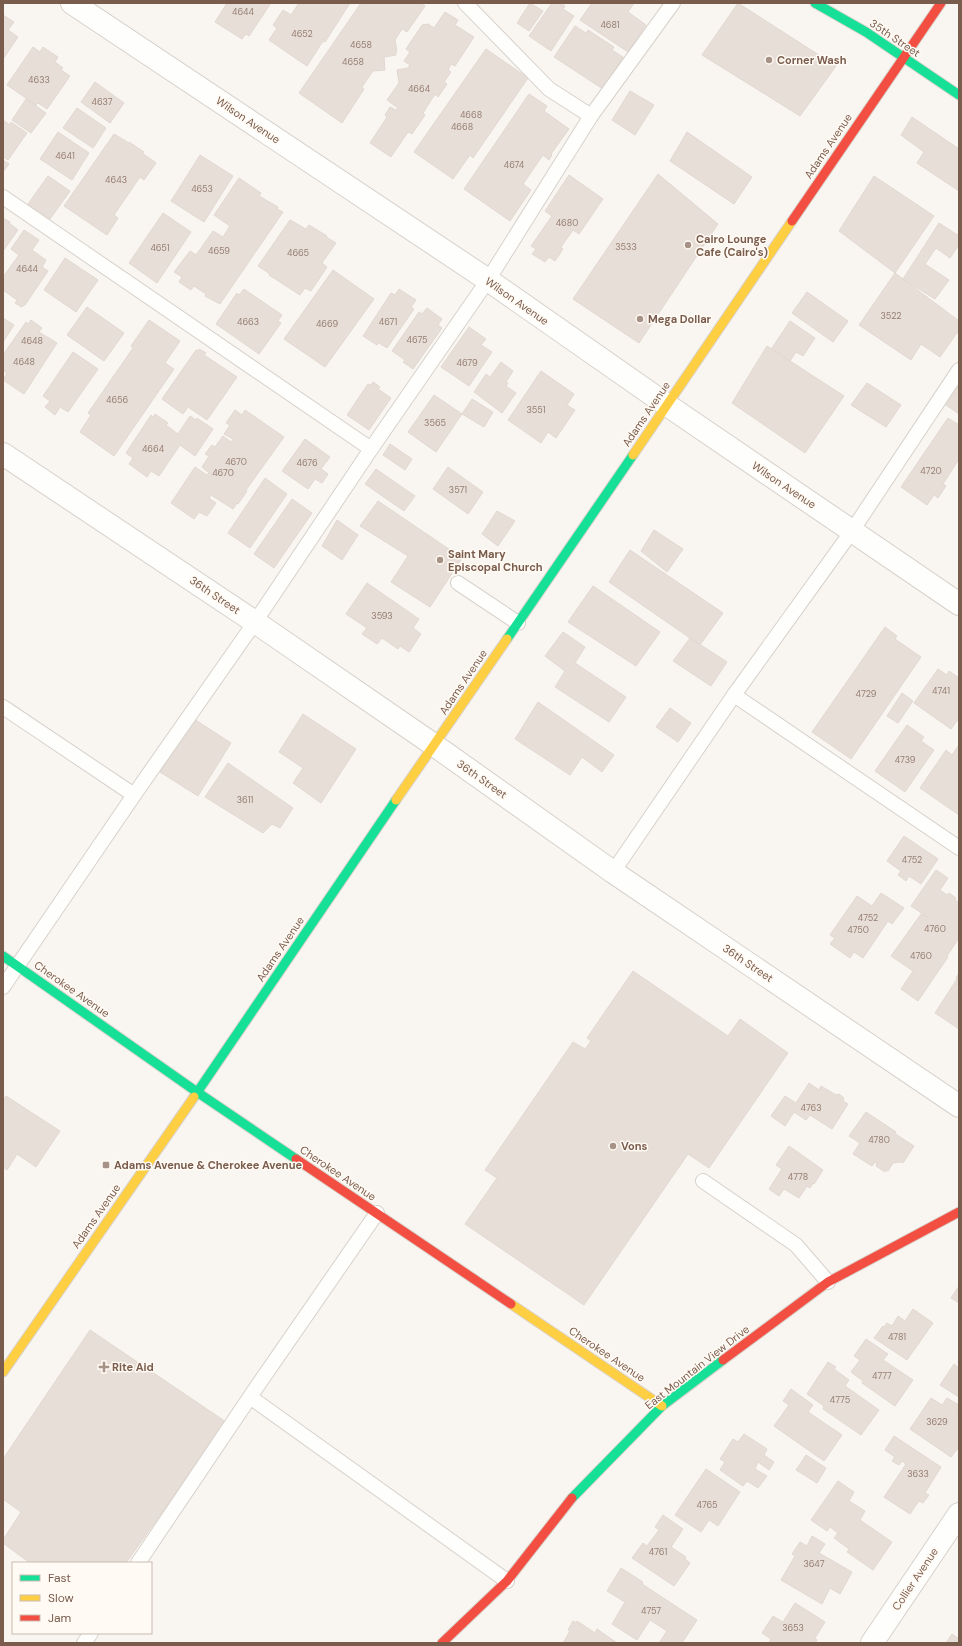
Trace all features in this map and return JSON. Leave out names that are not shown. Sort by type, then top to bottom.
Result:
[{"type":"main road","name":"35th Street","points":[[815,3],[866,32],[959,95]]},
{"type":"main road","name":"Adams Avenue","points":[[3,1372],[197,1092],[941,3]]},
{"type":"main road","name":"Cherokee Avenue","points":[[3,956],[197,1092],[662,1406]]},
{"type":"main road","name":"East Mountain View Drive","points":[[442,1643],[507,1581],[576,1493],[662,1406],[828,1282],[959,1212]]},
{"type":"street","name":"Wilson Avenue","points":[[72,3],[488,280],[667,405],[959,604]]},
{"type":"street","name":"36th Street","points":[[3,454],[255,622],[434,745],[613,872],[959,1106]]},
{"type":"street","name":"Collier Avenue","points":[[872,1643],[959,1514]]},
{"type":"lane","points":[[465,3],[549,89],[591,116]]},
{"type":"lane","points":[[3,987],[134,795],[255,622],[371,449],[488,280],[591,116],[673,3]]},
{"type":"lane","points":[[3,198],[371,449]]},
{"type":"lane","points":[[613,872],[734,695],[852,531],[959,370]]},
{"type":"lane","points":[[458,583],[518,623]]},
{"type":"lane","points":[[734,695],[959,848]]},
{"type":"lane","points":[[3,707],[134,795]]},
{"type":"lane","points":[[703,1181],[796,1245],[828,1282]]},
{"type":"lane","points":[[139,1562],[377,1213]]},
{"type":"lane","points":[[250,1397],[507,1581]]},
{"type":"lane","points":[[84,1643],[90,1634]]},
{"type":"building","points":[[227,3],[271,3],[249,36],[246,34],[242,39],[215,22]]},
{"type":"building","points":[[299,3],[350,3],[325,42],[323,41],[307,66],[269,40],[277,28],[273,25],[283,10],[291,15]]},
{"type":"building","points":[[361,3],[423,3],[425,6],[407,32],[402,29],[395,40],[397,51],[396,55],[384,57],[385,70],[373,71],[362,87],[364,89],[342,123],[299,93]]},
{"type":"building","points":[[530,3],[543,11],[529,31],[517,23]]},
{"type":"building","points":[[552,3],[561,3],[565,6],[563,9],[574,16],[551,51],[529,36]]},
{"type":"building","points":[[592,3],[634,3],[628,12],[646,25],[628,52],[580,20]]},
{"type":"building","name":"Corner Wash","points":[[738,3],[836,66],[800,116],[702,55]]},
{"type":"building","points":[[445,12],[458,20],[455,25],[474,37],[455,66],[451,64],[448,70],[451,72],[444,82],[447,84],[438,97],[435,94],[423,113],[425,115],[412,134],[408,132],[391,157],[370,143],[387,117],[385,115],[390,107],[396,110],[398,108],[387,100],[399,83],[397,70],[408,68],[410,65],[404,61],[410,52],[406,49],[422,25],[428,24],[434,28]]},
{"type":"building","points":[[3,15],[14,22],[8,30],[18,37],[3,59]]},
{"type":"building","points":[[575,26],[586,33],[588,30],[614,47],[612,50],[623,57],[603,89],[554,57]]},
{"type":"building","points":[[33,47],[40,52],[43,47],[58,57],[55,62],[63,68],[61,70],[70,76],[47,109],[38,103],[36,105],[7,85]]},
{"type":"building","points":[[486,49],[528,78],[473,158],[470,155],[453,179],[414,152]]},
{"type":"building","points":[[95,82],[124,103],[110,123],[81,102]]},
{"type":"building","points":[[630,91],[654,105],[635,135],[612,120]]},
{"type":"building","points":[[529,94],[547,106],[544,111],[569,129],[551,154],[552,155],[549,160],[543,155],[523,184],[531,190],[510,221],[464,189]]},
{"type":"building","points":[[26,99],[46,113],[31,133],[12,120]]},
{"type":"building","points":[[77,108],[106,128],[93,148],[63,128]]},
{"type":"building","points":[[912,117],[959,149],[959,191],[917,163],[924,152],[901,135]]},
{"type":"building","points":[[3,120],[10,125],[11,122],[27,133],[8,160],[3,157]]},
{"type":"building","points":[[58,132],[89,153],[72,180],[40,159]]},
{"type":"building","points":[[687,132],[752,177],[734,204],[670,161]]},
{"type":"building","points":[[114,134],[144,152],[142,153],[156,163],[144,180],[140,177],[114,215],[118,218],[107,235],[64,206]]},
{"type":"building","points":[[200,155],[233,176],[204,222],[171,201]]},
{"type":"building","points":[[3,160],[9,164],[3,172]]},
{"type":"building","points":[[658,174],[718,224],[639,343],[573,299]]},
{"type":"building","points":[[569,175],[603,199],[579,234],[573,230],[561,247],[563,249],[555,261],[549,257],[545,262],[532,254],[536,249],[531,246],[552,216],[545,211]]},
{"type":"building","points":[[48,176],[70,191],[50,219],[28,204]]},
{"type":"building","points":[[874,176],[934,216],[895,273],[839,231]]},
{"type":"building","points":[[239,178],[261,193],[259,196],[278,207],[277,209],[283,212],[220,304],[205,296],[206,294],[194,286],[191,290],[179,282],[182,277],[174,272],[190,251],[196,255],[213,231],[223,237],[230,226],[214,215]]},
{"type":"building","points":[[163,213],[191,232],[157,283],[129,263]]},
{"type":"building","points":[[3,219],[10,222],[9,223],[18,230],[3,251]]},
{"type":"building","points":[[290,220],[306,229],[309,225],[336,243],[322,263],[327,267],[311,291],[305,288],[300,295],[258,266]]},
{"type":"building","points":[[939,223],[959,236],[959,245],[950,258],[936,248],[925,264],[949,280],[935,299],[903,279]]},
{"type":"building","points":[[24,230],[39,240],[32,250],[46,260],[42,267],[48,271],[25,305],[22,307],[15,303],[17,300],[3,290],[3,277],[19,255],[11,249]]},
{"type":"building","points":[[65,258],[98,280],[76,312],[44,290]]},
{"type":"building","points":[[333,270],[374,299],[325,367],[284,339]]},
{"type":"building","points":[[895,273],[959,321],[959,330],[940,357],[921,344],[911,360],[859,325]]},
{"type":"building","points":[[244,289],[282,315],[278,321],[281,323],[259,354],[216,324],[237,293],[239,295]]},
{"type":"building","points":[[399,289],[416,300],[411,307],[414,309],[387,348],[379,343],[377,345],[363,336],[391,293],[395,295]]},
{"type":"building","points":[[807,292],[848,321],[833,342],[792,313]]},
{"type":"building","points":[[87,307],[124,333],[104,361],[67,335]]},
{"type":"building","points":[[427,308],[442,319],[438,325],[442,328],[413,369],[403,362],[405,360],[392,351],[419,312],[422,314]]},
{"type":"building","points":[[3,318],[14,325],[3,342]]},
{"type":"building","points":[[31,320],[42,328],[39,332],[57,343],[24,394],[3,380],[7,373],[3,370],[3,355],[26,322],[28,324]]},
{"type":"building","points":[[149,320],[180,341],[165,363],[174,369],[114,456],[80,432],[91,415],[88,413],[133,348],[131,346]]},
{"type":"building","points":[[790,321],[815,338],[803,356],[796,352],[790,361],[772,348]]},
{"type":"building","points":[[469,327],[486,339],[481,345],[492,352],[469,386],[441,367]]},
{"type":"building","points":[[767,346],[844,396],[805,453],[732,403]]},
{"type":"building","points":[[199,349],[206,353],[204,355],[237,377],[207,420],[188,407],[183,414],[162,399],[196,350],[198,351]]},
{"type":"building","points":[[73,352],[98,369],[68,412],[60,407],[55,415],[45,407],[50,401],[43,396]]},
{"type":"building","points":[[501,362],[513,371],[506,382],[508,383],[506,386],[516,393],[502,413],[474,392],[486,374],[490,377]]},
{"type":"building","points":[[541,371],[574,394],[567,405],[575,410],[556,438],[548,432],[541,443],[508,420]]},
{"type":"building","points":[[959,381],[959,414],[943,403]]},
{"type":"building","points":[[373,382],[380,387],[378,389],[391,398],[369,430],[347,415],[368,384],[371,385]]},
{"type":"building","points":[[867,383],[901,405],[886,427],[851,405]]},
{"type":"building","points":[[434,395],[462,414],[436,452],[408,432]]},
{"type":"building","points":[[472,399],[493,412],[484,427],[462,414]]},
{"type":"building","points":[[235,410],[242,415],[245,410],[284,437],[233,509],[211,495],[209,498],[216,503],[207,516],[199,512],[194,519],[171,503],[195,467],[207,475],[209,473],[202,467],[209,456],[205,454],[212,445],[215,447],[223,436],[231,442],[233,439],[224,434],[230,425],[226,423]]},
{"type":"building","points":[[155,414],[168,423],[166,425],[178,434],[190,416],[196,420],[197,418],[213,429],[195,456],[180,445],[159,476],[151,471],[147,477],[129,464],[133,458],[126,453],[151,415],[153,417]]},
{"type":"building","points":[[948,418],[959,425],[959,459],[943,484],[946,486],[938,498],[934,495],[927,505],[901,487]]},
{"type":"building","points":[[305,439],[330,457],[321,469],[328,474],[322,483],[315,479],[308,489],[282,471]]},
{"type":"building","points":[[390,444],[412,459],[405,470],[383,455]]},
{"type":"building","points":[[448,467],[483,492],[468,514],[433,489]]},
{"type":"building","points":[[376,469],[415,496],[404,511],[365,484]]},
{"type":"building","points":[[265,478],[287,494],[250,548],[228,533]]},
{"type":"building","points":[[292,499],[312,513],[274,568],[254,554]]},
{"type":"building","points":[[378,501],[462,558],[430,607],[391,582],[408,556],[360,526]]},
{"type":"building","points":[[497,511],[515,521],[498,546],[482,534]]},
{"type":"building","points":[[337,520],[358,535],[342,560],[322,546]]},
{"type":"building","points":[[654,530],[683,549],[667,572],[641,551]]},
{"type":"building","points":[[630,550],[723,613],[700,645],[609,582]]},
{"type":"building","points":[[367,583],[419,619],[413,628],[421,634],[409,652],[400,646],[398,649],[382,638],[377,644],[362,634],[367,628],[346,614]]},
{"type":"building","points":[[593,586],[660,632],[636,666],[568,622]]},
{"type":"building","points":[[885,627],[897,636],[895,639],[921,657],[851,759],[812,732]]},
{"type":"building","points":[[563,632],[585,647],[575,663],[626,697],[609,722],[555,687],[565,671],[545,656]]},
{"type":"building","points":[[690,638],[727,662],[711,686],[673,661]]},
{"type":"building","points":[[938,669],[947,675],[949,671],[959,678],[959,718],[951,729],[914,703]]},
{"type":"building","points":[[902,693],[913,701],[898,723],[887,716]]},
{"type":"building","points":[[538,702],[614,755],[602,772],[582,757],[570,775],[515,739]]},
{"type":"building","points":[[670,708],[691,723],[678,742],[656,727]]},
{"type":"building","points":[[303,714],[356,749],[321,803],[293,783],[303,768],[279,752]]},
{"type":"building","points":[[194,719],[231,743],[198,796],[160,772]]},
{"type":"building","points":[[907,725],[924,737],[921,741],[934,750],[905,792],[875,771]]},
{"type":"building","points":[[959,745],[959,815],[920,788],[946,750],[952,755]]},
{"type":"building","points":[[228,763],[293,808],[280,828],[272,824],[263,833],[205,797]]},
{"type":"building","points":[[904,836],[938,859],[921,884],[909,876],[906,881],[898,875],[901,871],[887,861]]},
{"type":"building","points":[[936,870],[948,878],[940,890],[947,895],[949,893],[956,898],[955,900],[959,903],[959,938],[918,1001],[901,989],[913,971],[891,956],[921,914],[929,918],[911,906]]},
{"type":"building","points":[[881,893],[904,908],[892,924],[888,921],[863,958],[854,952],[850,958],[830,944],[835,938],[830,935],[857,896],[872,906]]},
{"type":"building","name":"Vons","points":[[633,971],[728,1036],[740,1019],[788,1053],[709,1168],[688,1154],[584,1305],[465,1224],[497,1178],[485,1170],[573,1042],[585,1049],[591,1041],[587,1038]]},
{"type":"building","points":[[959,973],[959,1029],[935,1013],[957,979],[956,978]]},
{"type":"building","points":[[809,1083],[819,1090],[821,1086],[836,1095],[839,1094],[844,1098],[843,1101],[848,1104],[832,1129],[810,1115],[806,1120],[794,1112],[785,1126],[771,1116],[785,1096],[796,1103]]},
{"type":"building","points":[[6,1096],[60,1131],[36,1167],[17,1154],[7,1170],[3,1167],[3,1100]]},
{"type":"building","points":[[866,1112],[914,1146],[903,1163],[893,1163],[888,1171],[886,1170],[885,1172],[876,1166],[877,1163],[875,1162],[872,1166],[853,1154],[860,1143],[849,1136]]},
{"type":"building","points":[[789,1146],[823,1170],[814,1184],[813,1183],[810,1188],[807,1186],[799,1198],[784,1189],[779,1196],[769,1189],[782,1169],[776,1165]]},
{"type":"building","points":[[959,1286],[959,1303],[951,1298]]},
{"type":"building","points":[[913,1309],[933,1323],[907,1360],[874,1338],[887,1323],[892,1326],[898,1316],[905,1321]]},
{"type":"building","name":"Rite Aid","points":[[90,1330],[226,1422],[127,1562],[29,1562],[3,1543],[3,1540],[21,1512],[3,1499],[3,1459]]},
{"type":"building","points":[[866,1339],[888,1354],[883,1360],[913,1380],[895,1406],[862,1383],[863,1381],[851,1372],[860,1360],[854,1356]]},
{"type":"building","points":[[828,1362],[836,1367],[834,1369],[849,1380],[845,1386],[879,1410],[861,1435],[823,1409],[824,1406],[807,1394]]},
{"type":"building","points":[[954,1364],[959,1368],[959,1397],[940,1385]]},
{"type":"building","points":[[791,1389],[813,1405],[808,1412],[842,1435],[824,1461],[774,1426],[789,1405],[783,1401]]},
{"type":"building","points":[[931,1398],[942,1405],[947,1398],[959,1405],[957,1414],[959,1415],[959,1447],[951,1457],[910,1429]]},
{"type":"building","points":[[744,1434],[767,1449],[764,1455],[774,1462],[769,1470],[758,1462],[755,1469],[767,1476],[758,1488],[747,1481],[743,1486],[720,1470],[725,1462],[720,1459],[733,1439],[738,1442]]},
{"type":"building","points":[[894,1436],[941,1467],[925,1493],[929,1495],[923,1503],[919,1501],[910,1514],[884,1497],[906,1464],[902,1461],[899,1465],[892,1461],[895,1457],[885,1450]]},
{"type":"building","points":[[806,1455],[826,1468],[817,1483],[796,1470]]},
{"type":"building","points":[[706,1469],[740,1492],[718,1526],[709,1520],[701,1532],[675,1515]]},
{"type":"building","points":[[838,1481],[854,1492],[849,1501],[865,1511],[860,1520],[892,1542],[873,1570],[847,1552],[849,1549],[834,1538],[838,1533],[830,1527],[827,1531],[811,1520]]},
{"type":"building","points":[[663,1515],[683,1529],[671,1547],[686,1557],[685,1559],[690,1563],[674,1586],[632,1558],[643,1543],[647,1546],[659,1530],[655,1527]]},
{"type":"building","points":[[812,1536],[825,1544],[819,1553],[852,1572],[840,1594],[830,1588],[822,1604],[781,1580],[795,1556],[792,1554],[800,1542],[807,1546]]},
{"type":"building","points":[[621,1568],[643,1582],[642,1584],[697,1620],[682,1643],[659,1643],[667,1631],[650,1620],[637,1640],[612,1624],[625,1602],[607,1591]]},
{"type":"building","points":[[795,1603],[825,1622],[815,1638],[817,1640],[815,1643],[769,1643],[771,1639],[762,1633],[773,1616],[783,1622]]},
{"type":"building","points":[[573,1621],[576,1623],[577,1621],[595,1633],[597,1629],[617,1643],[563,1643],[570,1631],[568,1630]]},
{"type":"building","points":[[952,1634],[959,1639],[959,1643],[946,1643]]},
{"type":"traffic: fast","points":[[815,3],[866,32],[959,95]]},
{"type":"traffic: fast","points":[[507,639],[633,455]]},
{"type":"traffic: fast","points":[[194,1097],[396,800]]},
{"type":"traffic: fast","points":[[3,956],[197,1092],[296,1159]]},
{"type":"traffic: fast","points":[[572,1498],[662,1406],[723,1360]]},
{"type":"traffic: slow","points":[[633,455],[792,221]]},
{"type":"traffic: slow","points":[[396,800],[507,639]]},
{"type":"traffic: slow","points":[[3,1372],[194,1097]]},
{"type":"traffic: slow","points":[[511,1304],[662,1406]]},
{"type":"traffic: jam","points":[[792,221],[941,3]]},
{"type":"traffic: jam","points":[[296,1159],[511,1304]]},
{"type":"traffic: jam","points":[[723,1360],[828,1282],[959,1212]]},
{"type":"traffic: jam","points":[[442,1643],[507,1581],[572,1498]]},
{"type":"place","name":"Corner Wash","points":[[769,60]]},
{"type":"place","name":"Cairo Lounge Cafe (Cairo's)","points":[[688,245]]},
{"type":"place","name":"Mega Dollar","points":[[640,319]]},
{"type":"place","name":"Saint Mary Episcopal Church","points":[[440,560]]},
{"type":"place","name":"Vons","points":[[613,1146]]},
{"type":"place","name":"Adams Avenue & Cherokee Avenue","points":[[106,1165]]},
{"type":"place","name":"Rite Aid","points":[[104,1367]]}]
